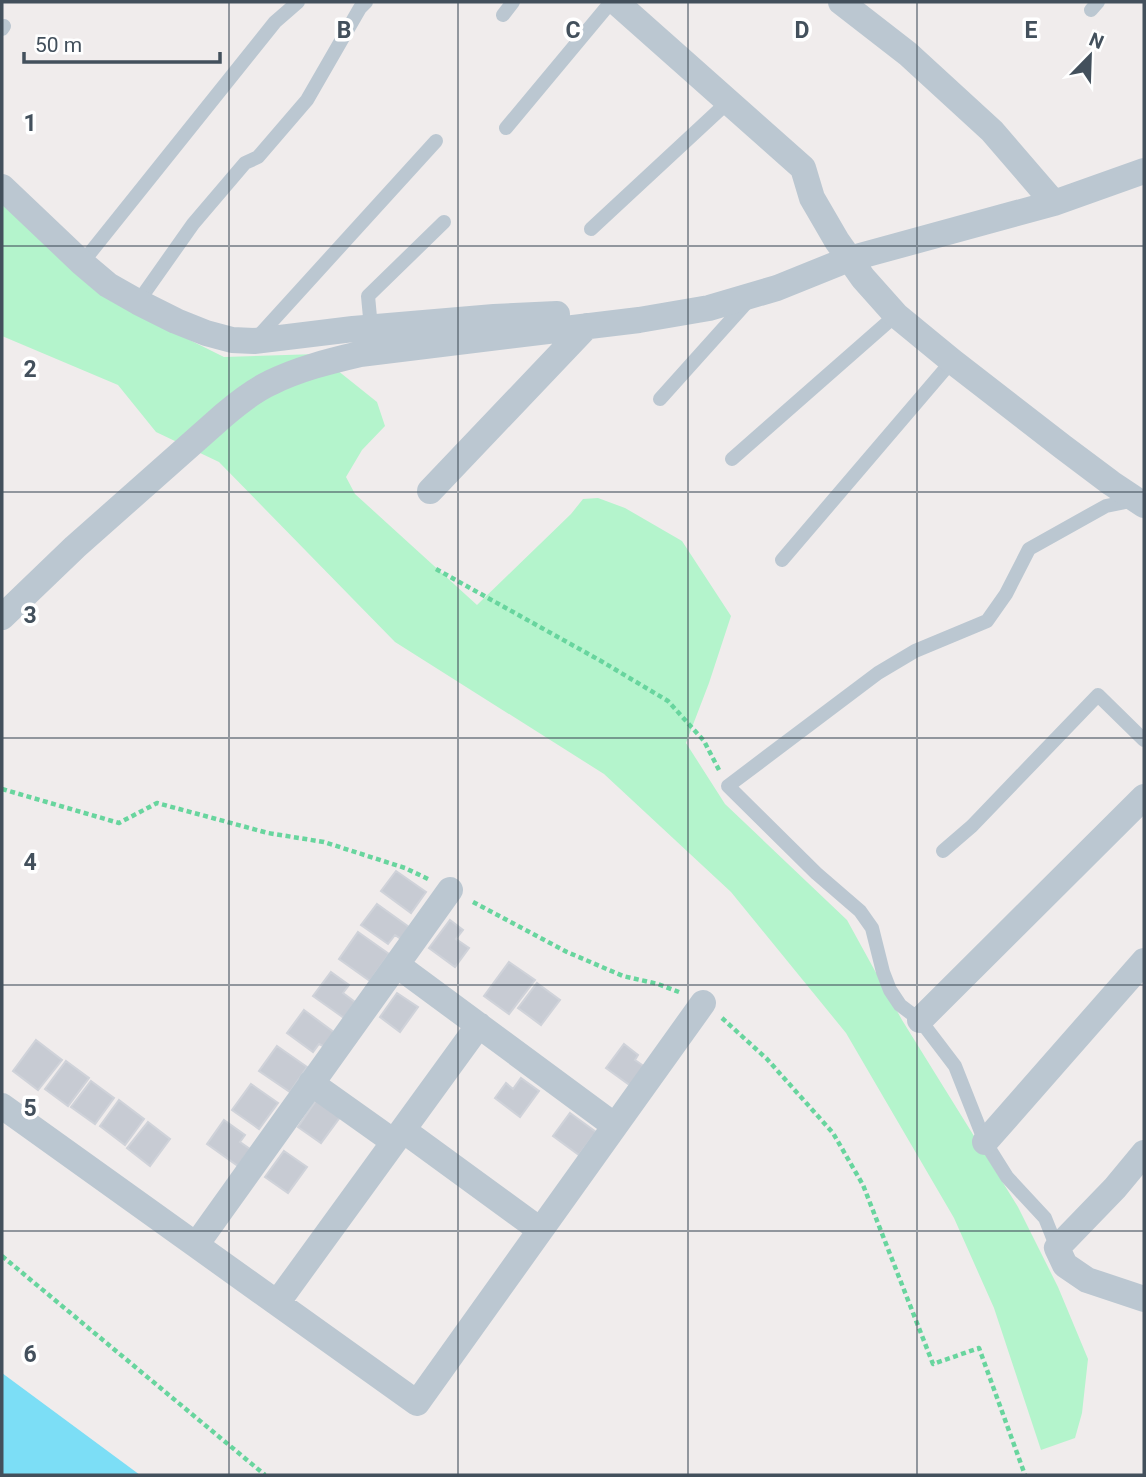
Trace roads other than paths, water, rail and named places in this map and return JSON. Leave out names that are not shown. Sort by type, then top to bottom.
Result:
[{"type":"street","points":[[614,2],[803,167],[812,198],[849,259],[896,315],[1063,447],[1142,501]]},
{"type":"street","points":[[841,2],[908,54],[992,131],[1054,203]]},
{"type":"street","points":[[2,617],[75,547],[224,415],[269,383],[295,372],[360,354],[639,320],[709,308],[777,288],[849,259],[1054,203],[1144,171]]},
{"type":"street","points":[[2,187],[108,285],[176,321],[233,340],[254,341],[494,317],[709,308]]},
{"type":"street","points":[[430,491],[587,326]]},
{"type":"street","points":[[920,1020],[1144,797]]},
{"type":"street","points":[[196,1245],[450,890]]},
{"type":"street","points":[[985,1142],[1144,961]]},
{"type":"street","points":[[397,965],[615,1126]]},
{"type":"street","points":[[2,1106],[416,1403],[703,1003]]},
{"type":"street","points":[[277,1303],[478,1025]]},
{"type":"street","points":[[312,1083],[540,1230]]},
{"type":"street","points":[[1144,1153],[1115,1188],[1057,1248],[1065,1265],[1087,1280],[1144,1299]]},
{"type":"lane","points":[[82,263],[275,22],[298,2]]},
{"type":"lane","points":[[138,302],[193,224],[244,163],[258,157],[307,100],[366,2]]},
{"type":"lane","points":[[503,15],[513,2]]},
{"type":"lane","points":[[506,128],[614,2]]},
{"type":"lane","points":[[591,229],[729,101]]},
{"type":"lane","points":[[254,341],[436,141]]},
{"type":"lane","points":[[371,328],[368,296],[444,222]]},
{"type":"lane","points":[[660,399],[754,295]]},
{"type":"lane","points":[[732,459],[896,315]]},
{"type":"lane","points":[[782,560],[952,361]]},
{"type":"lane","points":[[1057,1248],[1045,1218],[1007,1177],[985,1142],[955,1066],[920,1020],[900,1005],[890,990],[872,928],[860,911],[816,873],[728,786],[878,673],[915,651],[987,621],[1006,594],[1029,549],[1106,506],[1142,501]]},
{"type":"lane","points":[[943,851],[972,826],[1098,695],[1144,740]]},
{"type":"water","points":[[2,1373],[140,1475],[2,1473]]}]
